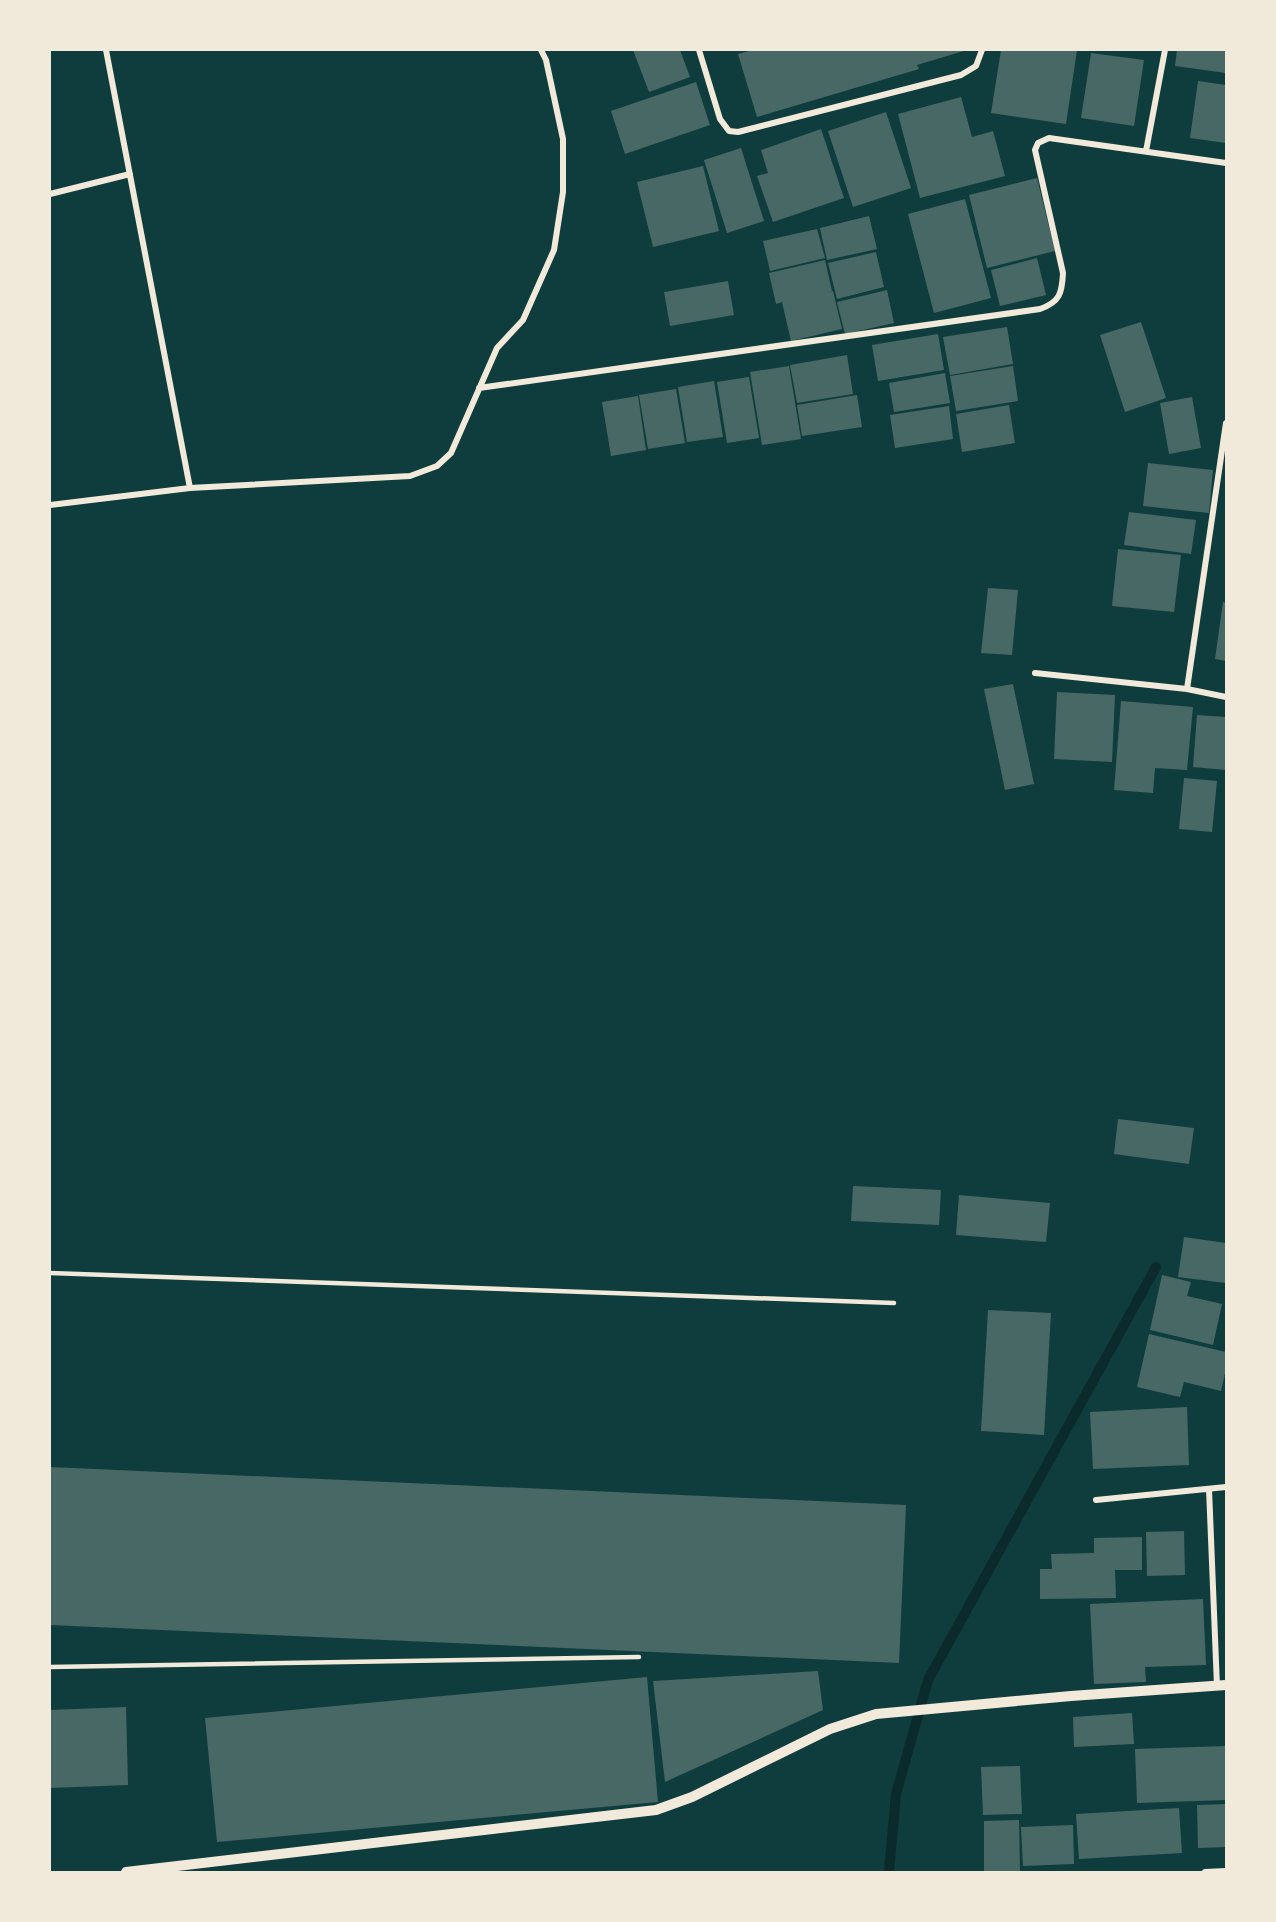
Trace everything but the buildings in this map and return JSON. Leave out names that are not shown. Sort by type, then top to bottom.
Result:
[{"type":"street","points":[[106,50],[190,488]]},
{"type":"street","points":[[50,505],[190,488],[410,476],[437,466],[451,453],[497,348],[523,320],[554,250],[563,192],[563,139],[546,60],[541,50]]},
{"type":"street","points":[[699,50],[720,119],[729,131],[738,132],[961,75],[976,66],[982,50]]},
{"type":"street","points":[[1146,151],[1165,50]]},
{"type":"street","points":[[479,388],[1014,313],[1049,306],[1062,291],[1063,273],[1035,150],[1038,143],[1049,138],[1227,163]]},
{"type":"street","points":[[50,194],[130,174]]},
{"type":"street","points":[[1187,689],[1227,423]]},
{"type":"street","points":[[1035,673],[1187,689],[1227,697]]},
{"type":"street","points":[[1096,1500],[1227,1487]]},
{"type":"street","points":[[126,1872],[656,1810],[692,1797],[830,1729],[876,1714],[1222,1685],[1209,1489]]},
{"type":"street","points":[[1205,1872],[1227,1870]]},
{"type":"lane","points":[[50,1273],[894,1303]]},
{"type":"lane","points":[[50,1667],[639,1657]]},
{"type":"waterway","points":[[889,1872],[896,1794],[928,1680],[1156,1267]]}]
